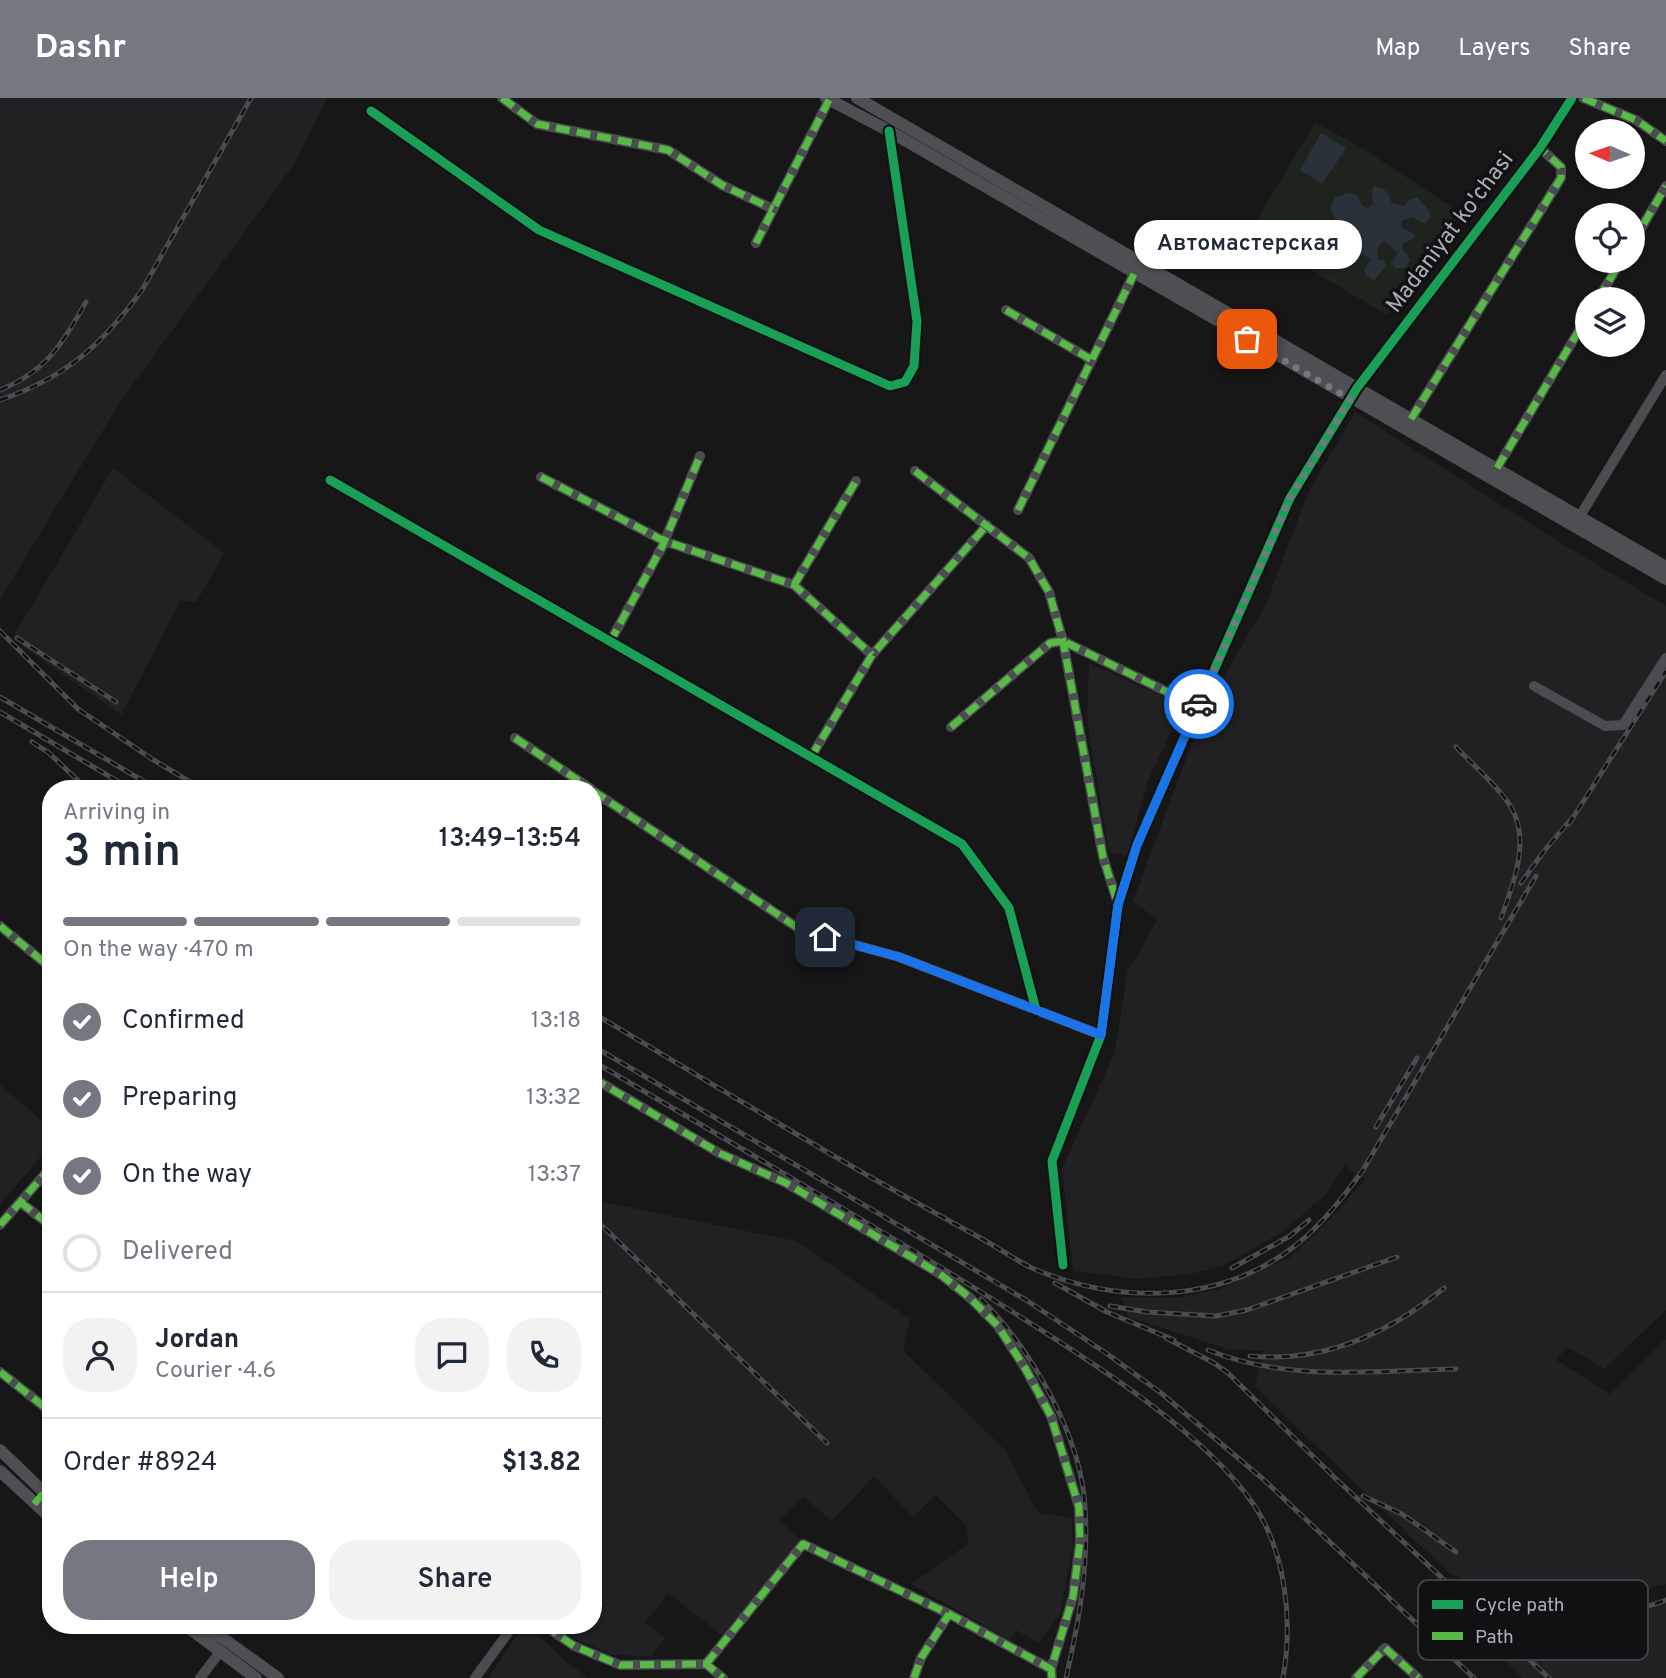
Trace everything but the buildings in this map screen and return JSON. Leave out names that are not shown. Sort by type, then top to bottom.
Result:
[{"type":"main road","points":[[857,98],[1666,579]]},
{"type":"main road","points":[[827,99],[889,131],[1134,274],[1354,393],[1411,419],[1666,567]]},
{"type":"main road","points":[[0,1450],[42,1487]]},
{"type":"main road","points":[[0,1471],[42,1511]]},
{"type":"main road","points":[[196,1634],[256,1678]]},
{"type":"main road","points":[[217,1634],[278,1678]]},
{"type":"street","points":[[502,98],[537,124],[668,150],[722,185],[773,209]]},
{"type":"street","name":"Madaniyat ko'chasi","points":[[1118,905],[1137,845],[1290,498],[1354,393],[1540,148],[1572,98]]},
{"type":"street","points":[[1583,98],[1636,120],[1666,141]]},
{"type":"street","points":[[756,243],[827,99]]},
{"type":"street","points":[[371,111],[539,230],[890,386],[905,382],[914,366],[917,321],[889,131]]},
{"type":"street","points":[[1411,419],[1561,178],[1561,167],[1540,148]]},
{"type":"street","points":[[1645,222],[1666,186]]},
{"type":"street","points":[[1018,510],[1134,274]]},
{"type":"street","points":[[1006,310],[1092,360]]},
{"type":"street","points":[[1497,468],[1575,337]]},
{"type":"street","points":[[1580,516],[1666,375]]},
{"type":"street","points":[[610,642],[664,541],[700,456]]},
{"type":"street","points":[[915,471],[1029,558],[1049,592],[1063,641],[1103,857],[1118,905],[1101,1035],[1052,1161],[1063,1265]]},
{"type":"street","points":[[541,477],[664,541],[794,585],[872,655]]},
{"type":"street","points":[[330,480],[962,844],[1009,908],[1036,1010]]},
{"type":"street","points":[[794,585],[856,481]]},
{"type":"street","points":[[811,757],[872,655],[987,525]]},
{"type":"street","points":[[951,727],[1050,643],[1063,641],[1198,706]]},
{"type":"street","points":[[1534,686],[1605,726],[1615,727],[1623,725],[1666,658]]},
{"type":"street","points":[[515,738],[577,780]]},
{"type":"street","points":[[602,797],[801,930],[899,957],[1101,1035]]},
{"type":"street","points":[[0,926],[42,961]]},
{"type":"street","points":[[602,1084],[719,1153],[786,1183],[940,1275],[969,1297],[998,1326],[1051,1416],[1079,1507],[1080,1542],[1073,1597],[1052,1673],[949,1614],[803,1544],[706,1664]]},
{"type":"street","points":[[0,1225],[42,1177]]},
{"type":"street","points":[[20,1202],[42,1219]]},
{"type":"street","points":[[0,1372],[42,1405]]},
{"type":"street","points":[[34,1504],[42,1497]]},
{"type":"street","points":[[914,1678],[921,1658],[949,1614]]},
{"type":"street","points":[[475,1678],[507,1634]]},
{"type":"street","points":[[557,1634],[574,1646],[620,1665],[706,1664],[723,1678]]},
{"type":"street","points":[[1356,1678],[1385,1648],[1418,1678]]},
{"type":"street","points":[[200,1678],[220,1652]]},
{"type":"shaded area","points":[[0,98],[327,98],[295,163],[122,399],[0,599]]},
{"type":"shaded area","points":[[1315,123],[1359,146],[1461,213],[1387,315],[1249,233]]},
{"type":"shaded area","points":[[1321,133],[1346,148],[1322,184],[1300,170]]},
{"type":"shaded area","points":[[1374,186],[1389,194],[1391,202],[1404,206],[1417,197],[1430,212],[1430,218],[1425,224],[1412,217],[1401,221],[1401,227],[1415,234],[1414,238],[1403,244],[1402,248],[1410,259],[1405,268],[1395,268],[1391,263],[1398,253],[1384,241],[1378,246],[1377,257],[1384,260],[1386,267],[1374,280],[1365,274],[1364,269],[1372,259],[1361,254],[1359,249],[1338,246],[1331,239],[1328,228],[1335,223],[1330,209],[1335,197],[1350,193],[1358,196],[1362,205],[1368,208],[1373,204]]},
{"type":"shaded area","points":[[1355,412],[1564,545],[1666,606],[1666,1310],[1604,1369],[1567,1347],[1556,1360],[1610,1394],[1666,1339],[1666,1584],[1648,1589],[1648,1580],[1467,1580],[1450,1574],[1255,1387],[1263,1351],[1228,1349],[1128,1317],[1121,1297],[1177,1298],[1220,1289],[1289,1258],[1330,1219],[1365,1180],[1344,1165],[1326,1194],[1284,1231],[1223,1266],[1190,1274],[1137,1279],[1073,1271],[1062,1169],[1115,1052],[1127,973],[1157,920],[1133,901],[1204,711],[1266,604],[1308,493]]},
{"type":"shaded area","points":[[113,468],[224,553],[196,603],[181,600],[121,715],[22,646],[24,641],[15,634]]},
{"type":"shaded area","points":[[1089,663],[1184,706],[1148,780],[1127,856],[1109,853],[1087,720]]},
{"type":"shaded area","points":[[0,1085],[42,1120],[42,1155],[0,1204]]},
{"type":"shaded area","points":[[602,1202],[796,1241],[910,1319],[903,1350],[1006,1451],[1038,1513],[1072,1518],[1073,1547],[1060,1615],[1038,1643],[1016,1630],[1010,1640],[911,1584],[968,1544],[967,1526],[936,1495],[913,1517],[874,1476],[832,1521],[803,1497],[780,1520],[800,1540],[722,1635],[668,1593],[645,1623],[665,1638],[651,1656],[613,1655],[564,1634],[602,1634]]},
{"type":"shaded area","points":[[1666,1601],[1666,1678],[1522,1678],[1504,1660],[1648,1660],[1648,1609]]},
{"type":"shaded area","points":[[518,1634],[537,1634],[588,1678],[488,1678]]},
{"type":"railway","points":[[0,400],[63,370],[97,343],[127,310],[142,290],[251,98]]},
{"type":"railway","points":[[0,390],[30,374],[52,355],[86,302]]},
{"type":"railway","points":[[0,631],[78,709],[187,780]]},
{"type":"railway","points":[[17,638],[116,702]]},
{"type":"railway","points":[[1569,824],[1666,671]]},
{"type":"railway","points":[[0,697],[142,780]]},
{"type":"railway","points":[[0,712],[116,780]]},
{"type":"railway","points":[[32,742],[49,753],[78,780]]},
{"type":"railway","points":[[1456,747],[1499,791],[1517,820],[1520,834],[1518,863],[1501,918]]},
{"type":"railway","points":[[1521,883],[1573,817]]},
{"type":"railway","points":[[602,1018],[845,1162],[1034,1269],[1067,1281],[1135,1293],[1169,1293],[1203,1288],[1236,1279],[1267,1264],[1306,1237],[1340,1200],[1363,1170],[1536,876]]},
{"type":"railway","points":[[602,1051],[1026,1300],[1106,1353],[1161,1393],[1263,1479],[1418,1625]]},
{"type":"railway","points":[[1376,1127],[1417,1058]]},
{"type":"railway","points":[[602,1066],[858,1217],[1045,1332],[1144,1400],[1207,1451],[1254,1505],[1273,1544],[1280,1566],[1287,1611],[1283,1678]]},
{"type":"railway","points":[[1232,1268],[1290,1236],[1309,1220]]},
{"type":"railway","points":[[602,1226],[827,1443]]},
{"type":"railway","points":[[1110,1306],[1147,1312],[1216,1316],[1247,1310],[1397,1257]]},
{"type":"railway","points":[[1055,1283],[1107,1312],[1174,1340]]},
{"type":"railway","points":[[1250,1356],[1304,1355],[1354,1342],[1400,1319],[1444,1288]]},
{"type":"railway","points":[[981,1299],[1000,1319],[1035,1368],[1064,1423],[1081,1479],[1086,1550],[1079,1615],[1066,1678]]},
{"type":"railway","points":[[1166,1338],[1228,1373],[1444,1580]]},
{"type":"railway","points":[[1208,1350],[1268,1367],[1299,1371],[1456,1369]]},
{"type":"railway","points":[[1363,1496],[1402,1514],[1456,1552]]},
{"type":"railway","points":[[1648,1605],[1666,1600]]},
{"type":"railway","points":[[1455,1660],[1474,1678]]},
{"type":"railway","points":[[1530,1660],[1549,1678]]},
{"type":"marked path","points":[[502,98],[537,124],[668,150],[722,185],[773,209]]},
{"type":"marked path","points":[[1583,98],[1636,120],[1666,141]]},
{"type":"marked path","points":[[756,243],[829,100]]},
{"type":"marked path","points":[[1411,419],[1561,178],[1561,167],[1540,148]]},
{"type":"marked path","points":[[1645,222],[1666,186]]},
{"type":"marked path","points":[[1605,287],[1614,273]]},
{"type":"marked path","points":[[1018,510],[1134,274]]},
{"type":"marked path","points":[[1006,310],[1092,360]]},
{"type":"marked path","points":[[1497,468],[1575,337]]},
{"type":"marked path","points":[[610,642],[662,547],[700,456]]},
{"type":"marked path","points":[[915,471],[1029,558],[1049,592],[1063,641],[1103,857],[1117,902]]},
{"type":"marked path","points":[[541,477],[664,541],[794,585],[872,655]]},
{"type":"marked path","points":[[794,585],[856,481]]},
{"type":"marked path","points":[[811,757],[872,655],[987,525]]},
{"type":"marked path","points":[[951,727],[1050,643],[1063,641],[1198,707]]},
{"type":"marked path","points":[[515,738],[578,780]]},
{"type":"marked path","points":[[602,797],[801,930],[899,957],[1101,1035]]},
{"type":"marked path","points":[[0,926],[42,961]]},
{"type":"marked path","points":[[602,1083],[719,1153],[786,1183],[940,1274],[969,1297],[998,1326],[1051,1416],[1079,1507],[1080,1542],[1073,1597],[1051,1669],[1052,1678]]},
{"type":"marked path","points":[[0,1225],[42,1177]]},
{"type":"marked path","points":[[20,1202],[42,1219]]},
{"type":"marked path","points":[[0,1372],[42,1405]]},
{"type":"marked path","points":[[34,1504],[42,1495]]},
{"type":"marked path","points":[[706,1664],[803,1544],[949,1614],[1051,1669]]},
{"type":"marked path","points":[[914,1678],[921,1658],[949,1614]]},
{"type":"marked path","points":[[557,1634],[574,1646],[620,1665],[706,1664],[723,1678]]},
{"type":"marked path","points":[[1356,1678],[1385,1648],[1418,1678]]},
{"type":"cycle path","points":[[1063,1265],[1052,1161],[1101,1035],[1118,905],[1137,845],[1290,498],[1357,388],[1540,148],[1572,98]]},
{"type":"cycle path","points":[[371,111],[539,230],[890,386],[905,382],[914,366],[917,321],[889,131]]},
{"type":"cycle path","points":[[330,480],[962,844],[1009,908],[1036,1010]]},
{"type":"way so far","points":[[1199,704],[1290,498],[1350,399],[1247,339]]},
{"type":"place","name":"Автомастерская","points":[[1247,339]]},
{"type":"route","points":[[825,937],[899,957],[1101,1035],[1118,905],[1137,845],[1199,704]]}]
